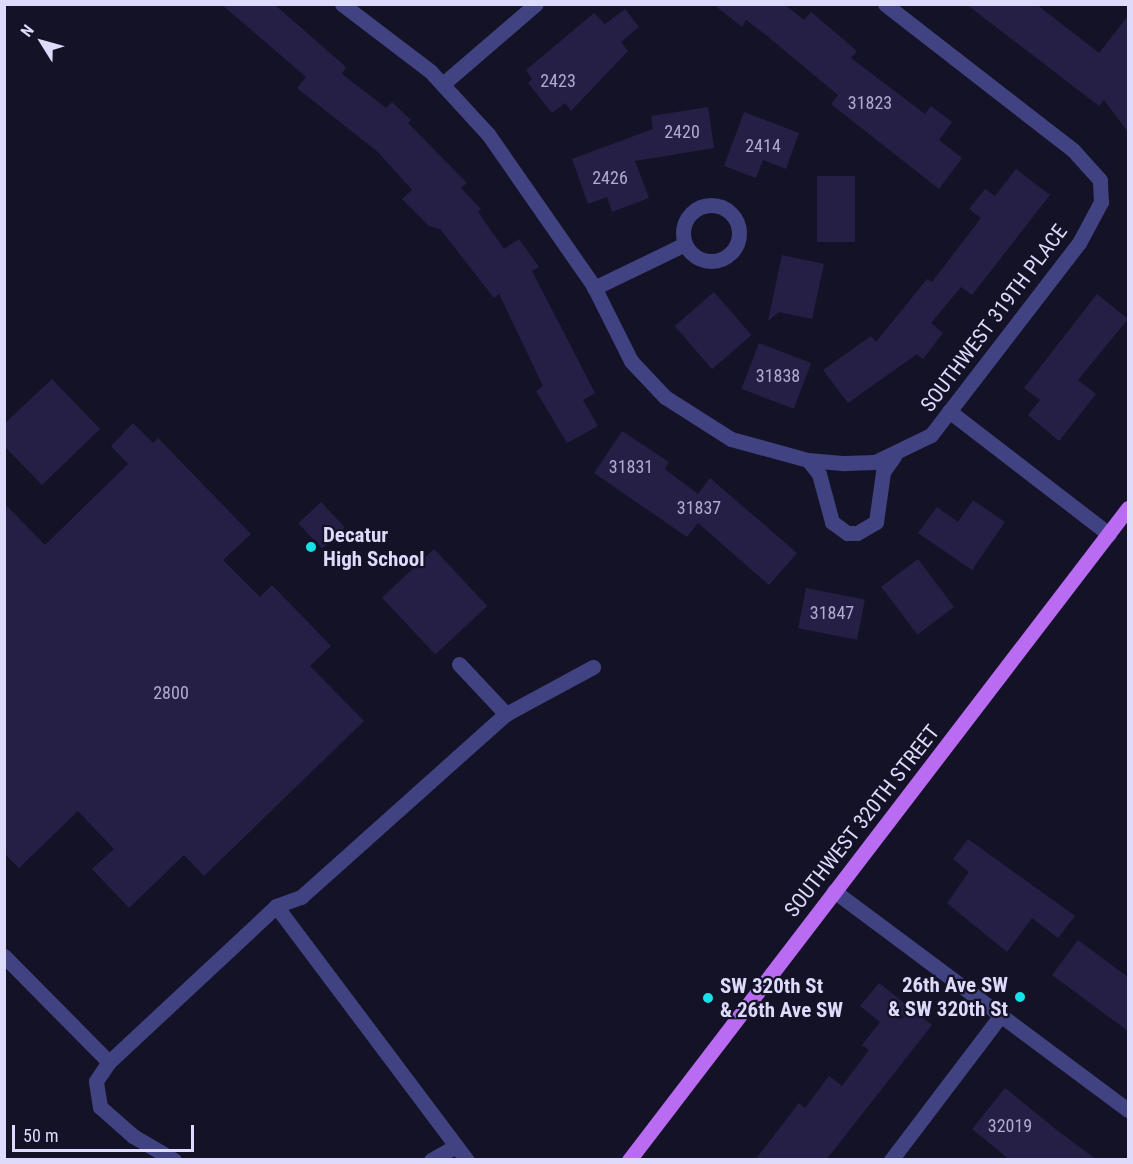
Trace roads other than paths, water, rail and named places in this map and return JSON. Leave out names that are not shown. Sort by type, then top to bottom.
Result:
[{"type":"main road","name":"SOUTHWEST 320TH STREET","points":[[629,1160],[1128,508]]},
{"type":"street","name":"SOUTHWEST 319TH PLACE","points":[[342,4],[444,83],[523,180],[594,288],[631,361],[680,409],[731,439],[808,460],[845,463],[894,456],[931,435],[1079,243],[1098,211],[1102,185],[1073,150],[885,4]]},
{"type":"street","points":[[444,83],[536,4]]},
{"type":"street","points":[[594,288],[685,244]]},
{"type":"street","points":[[949,411],[1109,534]]},
{"type":"street","points":[[808,460],[819,474],[832,522],[847,533],[857,533],[876,522],[881,479],[894,456]]},
{"type":"street","points":[[459,664],[506,714]]},
{"type":"street","points":[[174,1160],[133,1136],[100,1107],[96,1081],[109,1062],[276,906],[301,897],[506,714],[593,667]]},
{"type":"street","points":[[834,891],[1128,1110]]},
{"type":"street","points":[[276,906],[416,1091],[454,1147],[467,1160]]},
{"type":"street","points":[[4,956],[109,1062]]},
{"type":"street","points":[[891,1160],[1001,1015]]},
{"type":"street","points":[[431,1160],[454,1147]]},
{"type":"place","name":"Decatur High School","points":[[311,547]]},
{"type":"place","name":"26th Ave SW & SW 320th St","points":[[1020,997]]},
{"type":"place","name":"SW 320th St & 26th Ave SW","points":[[708,998]]}]
